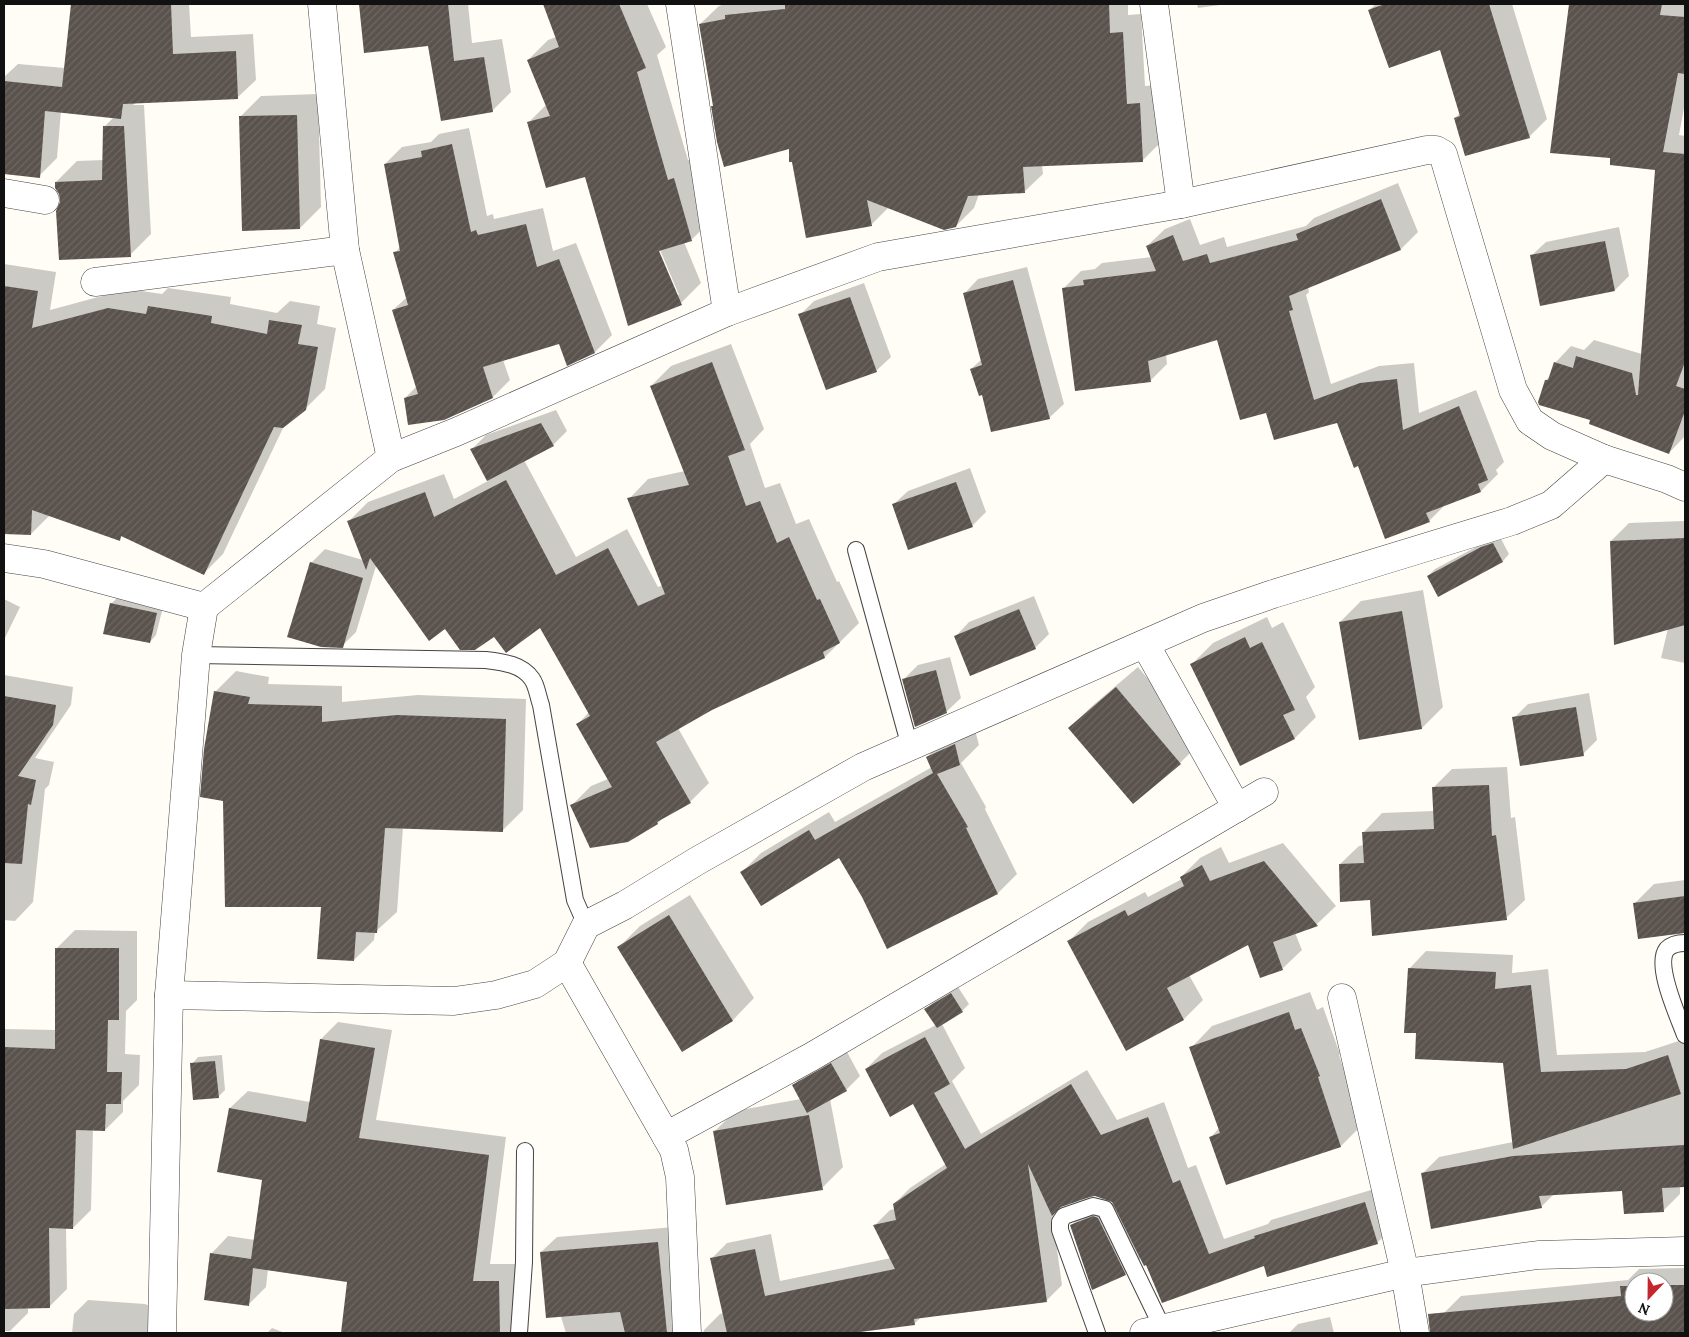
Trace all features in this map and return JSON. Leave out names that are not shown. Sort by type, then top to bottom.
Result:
[{"type":"street","points":[[322,4],[345,250],[391,458]]},
{"type":"street","points":[[680,4],[727,312]]},
{"type":"street","points":[[1154,4],[1181,204]]},
{"type":"street","points":[[162,1333],[169,995],[196,655],[204,607],[391,458],[456,432],[727,312],[878,257],[1181,204],[1427,150],[1436,150],[1443,154],[1513,390],[1530,421],[1552,436],[1604,460],[1668,479],[1685,487]]},
{"type":"street","points":[[4,193],[45,200]]},
{"type":"street","points":[[95,282],[345,250]]},
{"type":"street","points":[[169,995],[454,1001],[496,996],[536,984],[567,963],[586,925],[625,905],[697,861],[863,767],[1203,618],[1273,594],[1512,521],[1550,505],[1604,460]]},
{"type":"street","points":[[4,558],[44,564],[204,607]]},
{"type":"street","points":[[1145,644],[1237,808]]},
{"type":"street","points":[[666,1136],[812,1057],[1264,792]]},
{"type":"street","points":[[567,963],[674,1150],[680,1176],[687,1333]]},
{"type":"street","points":[[1342,998],[1405,1273],[1415,1333]]},
{"type":"street","points":[[1154,1331],[1405,1273],[1538,1255],[1685,1251]]},
{"type":"lane","points":[[856,550],[910,747]]},
{"type":"lane","points":[[196,655],[486,660],[506,662],[521,669],[532,679],[541,705],[575,900],[586,925]]},
{"type":"lane","points":[[1685,942],[1674,944],[1667,949],[1664,956],[1664,971],[1667,987],[1685,1036]]},
{"type":"lane","points":[[519,1333],[524,1262],[525,1151]]},
{"type":"lane","points":[[1097,1333],[1060,1230],[1060,1222],[1064,1216],[1093,1206],[1105,1209],[1154,1331]]},
{"type":"building","points":[[71,4],[171,4],[173,54],[236,51],[238,99],[123,104],[121,119],[45,111],[40,178],[4,174],[4,81],[62,87]]},
{"type":"building","points":[[359,4],[448,4],[454,61],[484,57],[493,112],[441,121],[428,46],[364,53]]},
{"type":"building","points":[[543,4],[619,4],[646,68],[637,72],[668,180],[674,178],[692,241],[659,251],[682,305],[628,326],[585,177],[546,188],[527,122],[550,116],[527,60],[559,47]]},
{"type":"building","points":[[785,4],[1109,4],[1110,33],[1123,32],[1127,104],[1140,103],[1143,162],[1023,167],[1025,193],[968,196],[956,227],[944,230],[867,200],[872,226],[806,238],[792,162],[789,162],[789,149],[724,167],[717,142],[699,24],[725,19],[725,15],[785,9]]},
{"type":"building","points":[[1385,4],[1489,4],[1530,138],[1465,156],[1454,118],[1460,116],[1440,50],[1389,68],[1368,10]]},
{"type":"building","points":[[1569,4],[1662,4],[1660,15],[1685,17],[1685,74],[1678,73],[1663,152],[1685,154],[1685,362],[1676,386],[1685,389],[1685,411],[1669,454],[1589,424],[1590,420],[1539,405],[1538,402],[1545,380],[1548,380],[1554,362],[1573,368],[1576,356],[1632,373],[1636,395],[1638,395],[1655,170],[1610,165],[1610,158],[1550,153]]},
{"type":"building","points":[[297,115],[300,229],[242,231],[239,116]]},
{"type":"building","points":[[103,126],[124,126],[131,257],[59,260],[56,211],[60,202],[55,182],[102,180]]},
{"type":"building","points":[[452,144],[471,232],[476,230],[478,235],[526,224],[537,267],[559,259],[595,353],[567,366],[559,344],[483,367],[493,398],[444,420],[408,425],[404,398],[418,394],[392,310],[408,305],[393,252],[400,251],[384,164],[422,157],[421,151]]},
{"type":"building","points":[[1381,199],[1401,250],[1289,296],[1293,310],[1289,311],[1314,400],[1360,383],[1397,379],[1403,430],[1459,406],[1488,480],[1478,484],[1481,492],[1426,513],[1430,522],[1385,539],[1358,466],[1354,468],[1337,423],[1274,440],[1266,413],[1240,420],[1217,340],[1148,361],[1151,382],[1075,391],[1062,288],[1084,285],[1083,280],[1156,271],[1146,246],[1173,235],[1183,261],[1207,254],[1210,263],[1298,240],[1296,234]]},
{"type":"building","points":[[1605,241],[1615,291],[1540,306],[1530,255]]},
{"type":"building","points":[[1013,280],[1050,419],[991,432],[982,395],[979,396],[970,369],[982,365],[963,293]]},
{"type":"building","points":[[4,286],[38,291],[32,328],[108,308],[146,314],[148,306],[212,316],[211,323],[267,334],[269,320],[302,325],[298,344],[318,347],[306,410],[283,428],[274,427],[204,575],[121,536],[120,541],[32,510],[31,535],[4,534]]},
{"type":"building","points":[[850,297],[877,372],[826,390],[798,314]]},
{"type":"building","points":[[712,362],[745,450],[728,456],[746,506],[760,501],[777,543],[789,537],[817,600],[820,599],[840,643],[823,652],[825,658],[712,710],[656,742],[691,803],[657,822],[658,824],[628,842],[590,848],[570,805],[612,787],[576,724],[590,716],[540,628],[506,653],[494,637],[475,650],[460,650],[445,629],[429,641],[370,558],[366,570],[347,521],[425,492],[434,517],[506,480],[556,575],[608,548],[638,606],[665,594],[627,498],[689,485],[650,386]]},
{"type":"building","points":[[541,423],[554,446],[487,481],[470,449]]},
{"type":"building","points":[[956,482],[973,527],[908,550],[892,504]]},
{"type":"building","points":[[1685,538],[1685,625],[1614,645],[1610,541]]},
{"type":"building","points":[[1493,543],[1503,562],[1438,597],[1427,576],[1481,547]]},
{"type":"building","points":[[310,562],[363,578],[343,648],[321,647],[287,637]]},
{"type":"building","points":[[110,603],[157,613],[150,643],[103,634]]},
{"type":"building","points":[[1019,609],[1036,649],[970,676],[954,636]]},
{"type":"building","points":[[1402,611],[1422,729],[1359,740],[1339,622]]},
{"type":"building","points":[[1245,637],[1250,648],[1262,642],[1295,710],[1283,715],[1295,739],[1240,766],[1190,664]]},
{"type":"building","points":[[936,670],[947,713],[915,727],[902,679]]},
{"type":"building","points":[[1116,687],[1181,764],[1133,804],[1068,728]]},
{"type":"building","points":[[214,691],[250,697],[248,704],[322,706],[322,722],[397,715],[506,719],[503,832],[385,828],[377,933],[356,932],[354,961],[317,959],[321,907],[225,907],[223,801],[200,797],[204,749]]},
{"type":"building","points":[[4,696],[56,705],[53,725],[18,776],[36,780],[31,805],[28,804],[22,864],[4,863]]},
{"type":"building","points":[[1576,707],[1584,756],[1520,766],[1512,717]]},
{"type":"building","points":[[955,744],[960,765],[937,774],[968,827],[966,828],[998,894],[887,949],[862,897],[839,858],[761,906],[740,872],[809,830],[815,840],[933,773],[926,757]]},
{"type":"building","points":[[1489,785],[1492,836],[1496,835],[1507,920],[1372,936],[1370,900],[1340,902],[1339,864],[1364,863],[1362,832],[1434,829],[1432,787]]},
{"type":"building","points":[[1264,861],[1318,926],[1273,942],[1283,970],[1260,978],[1248,945],[1167,988],[1184,1020],[1126,1051],[1067,941],[1125,910],[1128,916],[1184,886],[1180,877],[1202,865],[1210,881]]},
{"type":"building","points":[[1685,896],[1685,933],[1638,939],[1633,903]]},
{"type":"building","points":[[669,915],[733,1021],[682,1052],[617,947]]},
{"type":"building","points":[[55,948],[119,948],[119,1020],[108,1020],[107,1072],[122,1072],[121,1104],[106,1104],[105,1131],[76,1130],[73,1229],[49,1228],[50,1308],[4,1309],[4,1047],[55,1049]]},
{"type":"building","points":[[1408,968],[1496,972],[1495,989],[1531,985],[1541,1072],[1626,1069],[1668,1055],[1681,1094],[1513,1149],[1503,1063],[1415,1059],[1416,1033],[1404,1033]]},
{"type":"building","points":[[951,993],[963,1012],[937,1028],[924,1009]]},
{"type":"building","points":[[1289,1012],[1295,1030],[1301,1028],[1320,1076],[1318,1077],[1341,1147],[1226,1185],[1209,1137],[1220,1133],[1189,1047]]},
{"type":"building","points":[[925,1037],[950,1084],[934,1093],[965,1149],[1071,1084],[1101,1135],[1148,1117],[1173,1183],[1180,1180],[1209,1254],[1255,1238],[1254,1236],[1365,1202],[1378,1244],[1267,1277],[1264,1266],[1162,1303],[1146,1265],[1144,1266],[1112,1202],[1095,1196],[1090,1197],[1061,1207],[1052,1216],[1028,1164],[1047,1302],[914,1319],[915,1325],[852,1333],[727,1333],[710,1258],[755,1249],[765,1296],[895,1269],[873,1225],[896,1220],[893,1204],[947,1168],[913,1104],[890,1117],[865,1069]]},
{"type":"building","points":[[320,1039],[375,1048],[359,1138],[489,1155],[473,1281],[499,1281],[500,1333],[341,1333],[347,1282],[253,1268],[249,1306],[204,1300],[210,1253],[251,1259],[262,1180],[217,1172],[229,1108],[306,1122]]},
{"type":"building","points":[[215,1061],[219,1098],[193,1100],[190,1063]]},
{"type":"building","points":[[831,1063],[847,1091],[807,1113],[792,1085]]},
{"type":"building","points":[[809,1115],[823,1190],[726,1205],[713,1131]]},
{"type":"building","points":[[1684,1145],[1685,1187],[1662,1188],[1664,1212],[1624,1214],[1622,1191],[1539,1196],[1542,1208],[1431,1229],[1421,1173],[1513,1156]]},
{"type":"building","points":[[1093,1216],[1098,1218],[1126,1275],[1092,1290],[1070,1225]]},
{"type":"building","points":[[658,1242],[667,1333],[625,1333],[620,1312],[546,1318],[540,1252]]},
{"type":"building","points":[[1674,1285],[1685,1285],[1685,1333],[1430,1333],[1428,1314],[1621,1296],[1620,1286],[1624,1286],[1624,1322],[1674,1322]]}]
